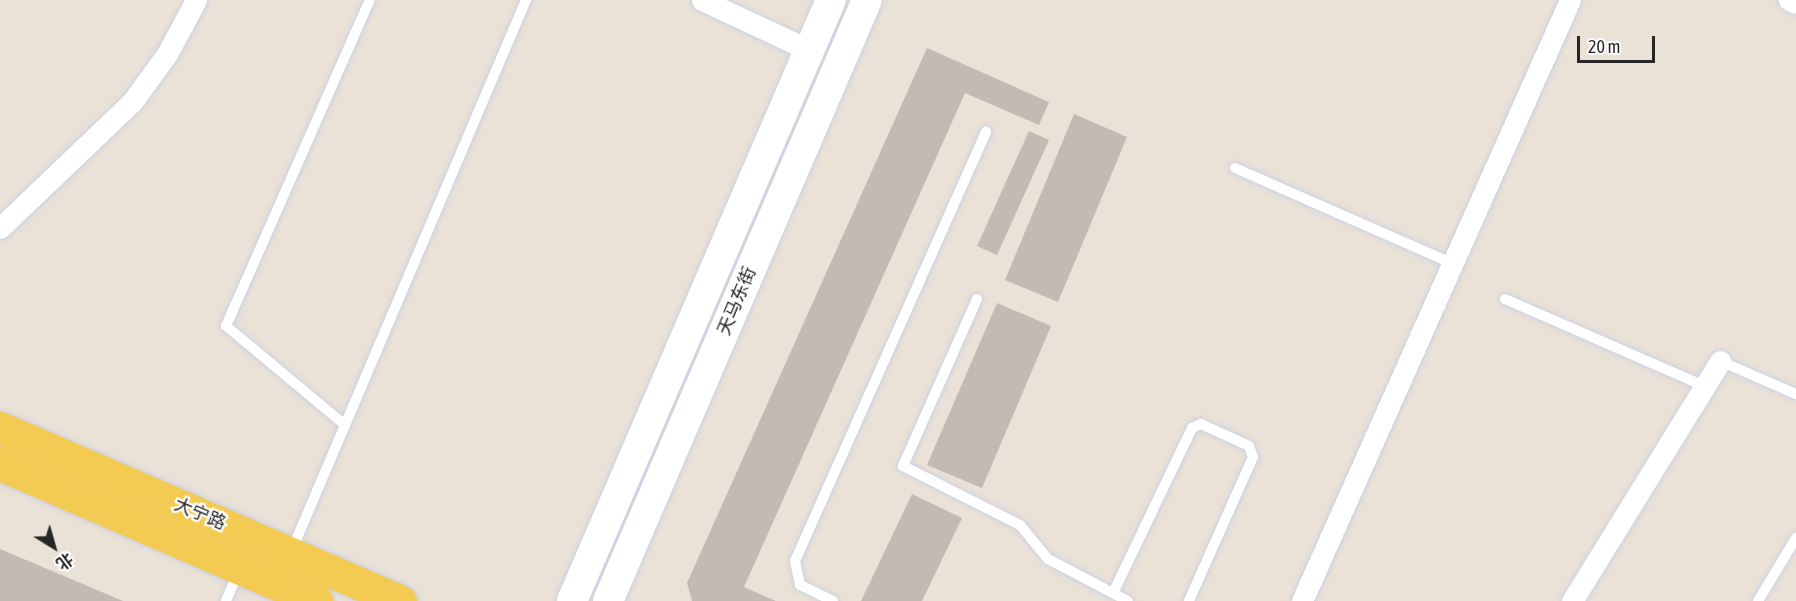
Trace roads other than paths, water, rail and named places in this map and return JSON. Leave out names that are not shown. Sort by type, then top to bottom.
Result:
[{"type":"main road","name":"大宁路","points":[[0,428],[400,601]]},
{"type":"main road","name":"大宁路","points":[[0,464],[317,601]]},
{"type":"street","points":[[0,228],[132,102],[168,54],[196,0]]},
{"type":"street","points":[[702,0],[809,50]]},
{"type":"street","name":"天马东街","points":[[572,601],[831,0]]},
{"type":"street","name":"天马东街","points":[[608,601],[867,0]]},
{"type":"street","points":[[1302,601],[1455,264],[1570,0]]},
{"type":"street","points":[[1790,0],[1796,3]]},
{"type":"street","points":[[1572,601],[1720,361]]},
{"type":"lane","points":[[345,425],[226,326],[370,0]]},
{"type":"lane","points":[[290,554],[526,0]]},
{"type":"lane","points":[[832,601],[800,585],[795,561],[986,132]]},
{"type":"lane","points":[[1235,168],[1455,264]]},
{"type":"lane","points":[[1505,298],[1704,386]]},
{"type":"lane","points":[[977,299],[903,466],[1020,525],[1048,559],[1114,591],[1128,601]]},
{"type":"lane","points":[[1720,361],[1796,394]]},
{"type":"lane","points":[[1114,591],[1192,428],[1201,424],[1249,446],[1253,457],[1189,601]]},
{"type":"lane","points":[[1758,601],[1796,538]]},
{"type":"lane","points":[[226,601],[240,568]]}]
